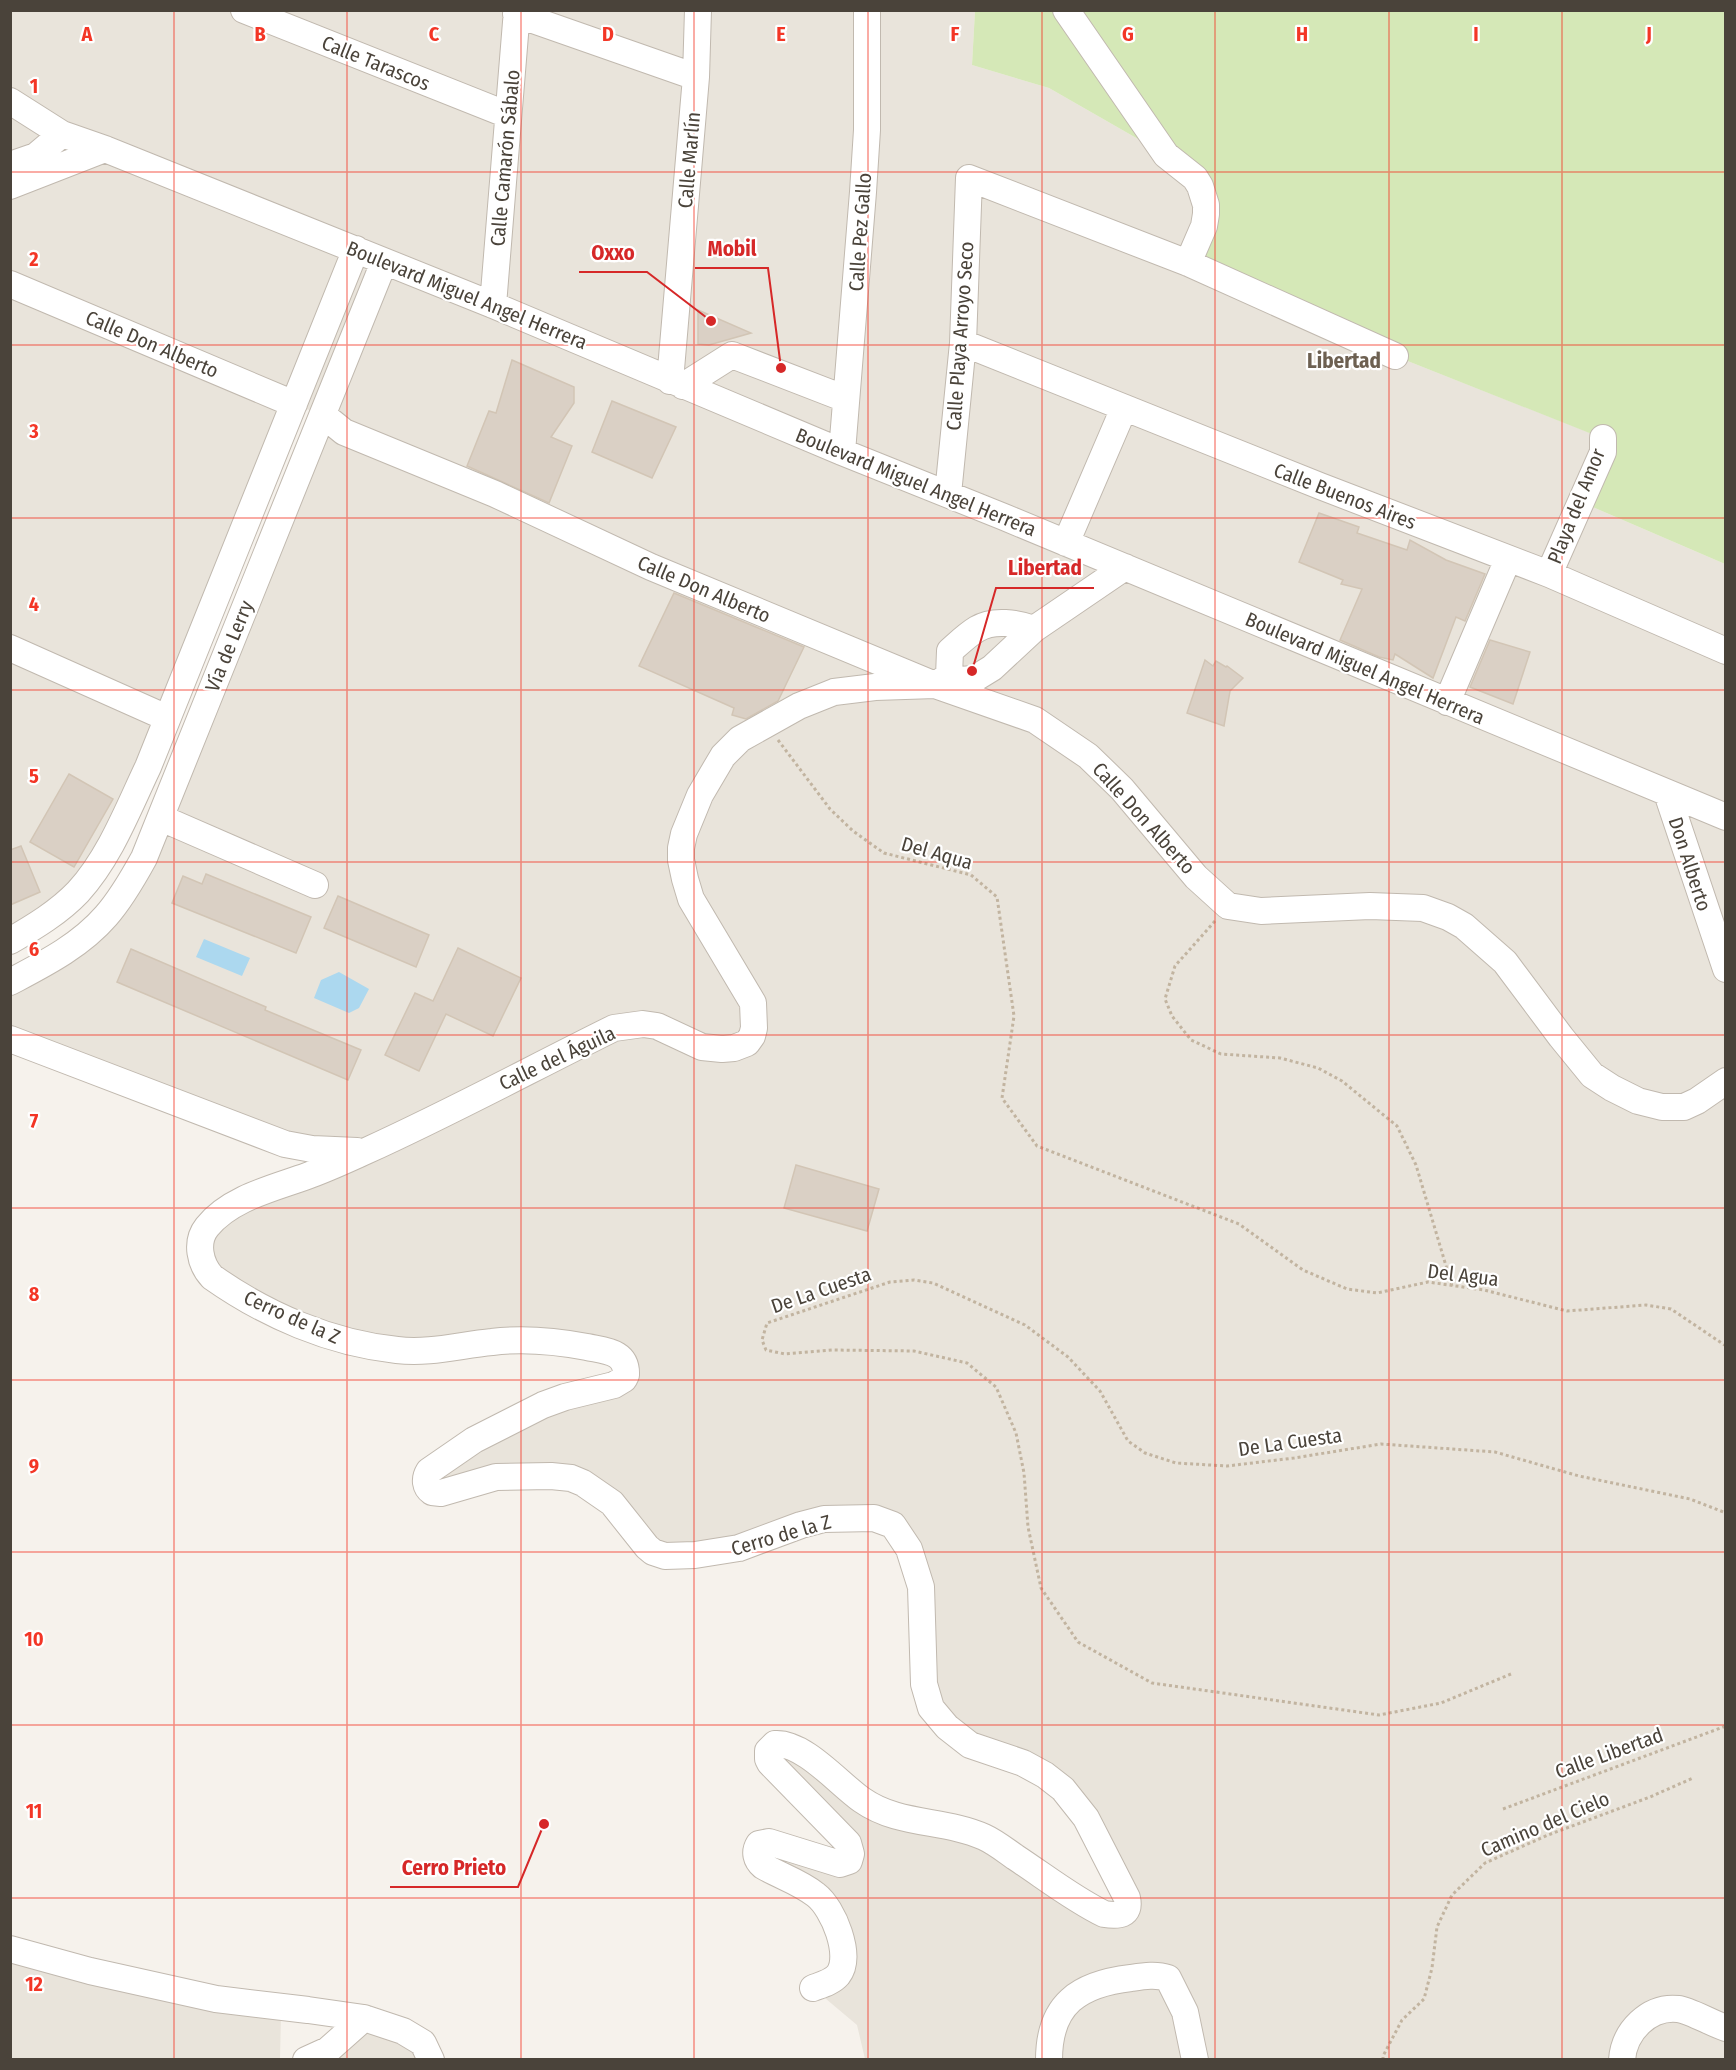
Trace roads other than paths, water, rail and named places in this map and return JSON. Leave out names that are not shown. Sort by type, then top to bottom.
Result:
[{"type":"street","name":"Calle Tarascos","points":[[244,10],[508,115]]},
{"type":"street","name":"Calle Marlín","points":[[676,383],[696,77],[698,10]]},
{"type":"street","name":"Calle Pez Gallo","points":[[842,452],[865,161],[867,10]]},
{"type":"street","points":[[1066,10],[1166,155],[1194,177],[1200,186],[1206,205],[1206,214],[1204,226],[1188,263],[1395,356]]},
{"type":"street","name":"Calle Camarón Sábalo","points":[[493,305],[517,13]]},
{"type":"street","points":[[517,13],[696,77]]},
{"type":"street","name":"Boulevard Miguel Angel Herrera","points":[[10,101],[62,134],[105,149],[493,305],[842,452],[1125,567],[1725,817]]},
{"type":"street","points":[[10,165],[36,156],[62,134]]},
{"type":"street","points":[[10,186],[105,149]]},
{"type":"street","name":"Calle Playa Arroyo Seco","points":[[948,494],[963,343],[969,178],[1188,263]]},
{"type":"street","name":"Vía de Lerry","points":[[10,941],[30,929],[77,892],[107,850],[148,767],[356,249]]},
{"type":"street","name":"Vía de Lerry","points":[[10,982],[86,936],[105,918],[144,858],[384,262]]},
{"type":"street","name":"Calle Don Alberto","points":[[10,284],[294,404]]},
{"type":"street","name":"Calle Buenos Aires","points":[[963,343],[1549,574],[1725,651]]},
{"type":"street","points":[[676,383],[732,355],[846,399]]},
{"type":"street","points":[[1066,543],[1124,408]]},
{"type":"street","name":"Calle Don Alberto","points":[[323,415],[344,432],[495,494],[651,567],[942,680],[1035,720],[1088,756],[1122,789],[1196,877],[1228,906],[1261,911],[1370,906],[1423,908],[1448,917],[1464,926],[1505,962],[1592,1075],[1612,1089],[1638,1101],[1662,1107],[1684,1107],[1725,1081]]},
{"type":"street","name":"Playa del Amor","points":[[1549,574],[1603,452],[1603,438]]},
{"type":"street","points":[[1447,702],[1508,559]]},
{"type":"street","name":"Calle del Águila","points":[[10,1039],[285,1144],[312,1149],[366,1151],[614,1028],[643,1024],[657,1026],[702,1047],[734,1048],[747,1043],[754,1028],[753,1003],[691,899],[684,879],[681,848],[684,834],[700,795],[723,756],[740,739],[766,724],[799,706],[834,692],[942,680],[974,679],[992,668],[1034,629],[1125,567]]},
{"type":"street","points":[[942,680],[950,651],[979,627],[989,624],[1018,623],[1034,629]]},
{"type":"street","points":[[10,648],[167,718]]},
{"type":"street","points":[[148,767],[176,779]]},
{"type":"street","name":"Don Alberto","points":[[1667,793],[1725,969]]},
{"type":"street","points":[[161,818],[315,885]]},
{"type":"street","name":"Cerro de la Z","points":[[366,1151],[308,1176],[266,1189],[226,1211],[206,1227],[203,1234],[200,1250],[205,1269],[226,1287],[268,1309],[322,1334],[356,1343],[422,1352],[494,1341],[538,1340],[608,1351],[616,1353],[623,1361],[626,1375],[619,1382],[606,1388],[554,1400],[467,1444],[428,1473],[426,1484],[432,1492],[441,1493],[496,1477],[570,1478],[583,1483],[612,1503],[647,1547],[657,1554],[670,1556],[739,1548],[824,1519],[874,1518],[893,1525],[902,1534],[909,1549],[921,1587],[925,1690],[931,1708],[947,1727],[970,1745],[1023,1762],[1063,1789],[1086,1818],[1128,1900],[1128,1908],[1124,1913],[1117,1916],[1104,1914],[986,1838],[957,1828],[900,1818],[880,1810],[861,1800],[803,1753],[789,1745],[775,1744],[768,1751],[770,1763],[848,1844],[851,1854],[849,1861],[840,1864],[769,1842],[759,1844],[756,1850],[757,1859],[763,1866],[819,1896],[833,1915],[842,1952],[842,1968],[832,1980],[813,1988]]},
{"type":"street","points":[[10,1949],[90,1971],[216,2000],[364,2018],[403,2031],[423,2043],[431,2060]]},
{"type":"street","points":[[1049,2060],[1049,2044],[1057,2018],[1069,2000],[1104,1983],[1156,1975],[1168,1978],[1185,2012],[1195,2060]]},
{"type":"street","points":[[1622,2060],[1623,2048],[1637,2023],[1660,2010],[1680,2009],[1725,2028]]},
{"type":"street","points":[[306,2060],[328,2049],[364,2018]]},
{"type":"water","points":[[204,939],[250,958],[242,976],[196,957]]},
{"type":"water","points":[[339,972],[369,989],[359,1008],[349,1013],[314,998],[321,980]]},
{"type":"place","name":"Oxxo","points":[[711,321]]},
{"type":"place","name":"Mobil","points":[[781,368]]},
{"type":"place","name":"Libertad","points":[[972,671]]},
{"type":"place","name":"Cerro Prieto","points":[[544,1824]]},
{"type":"district","name":"Libertad","points":[[1344,361]]}]
